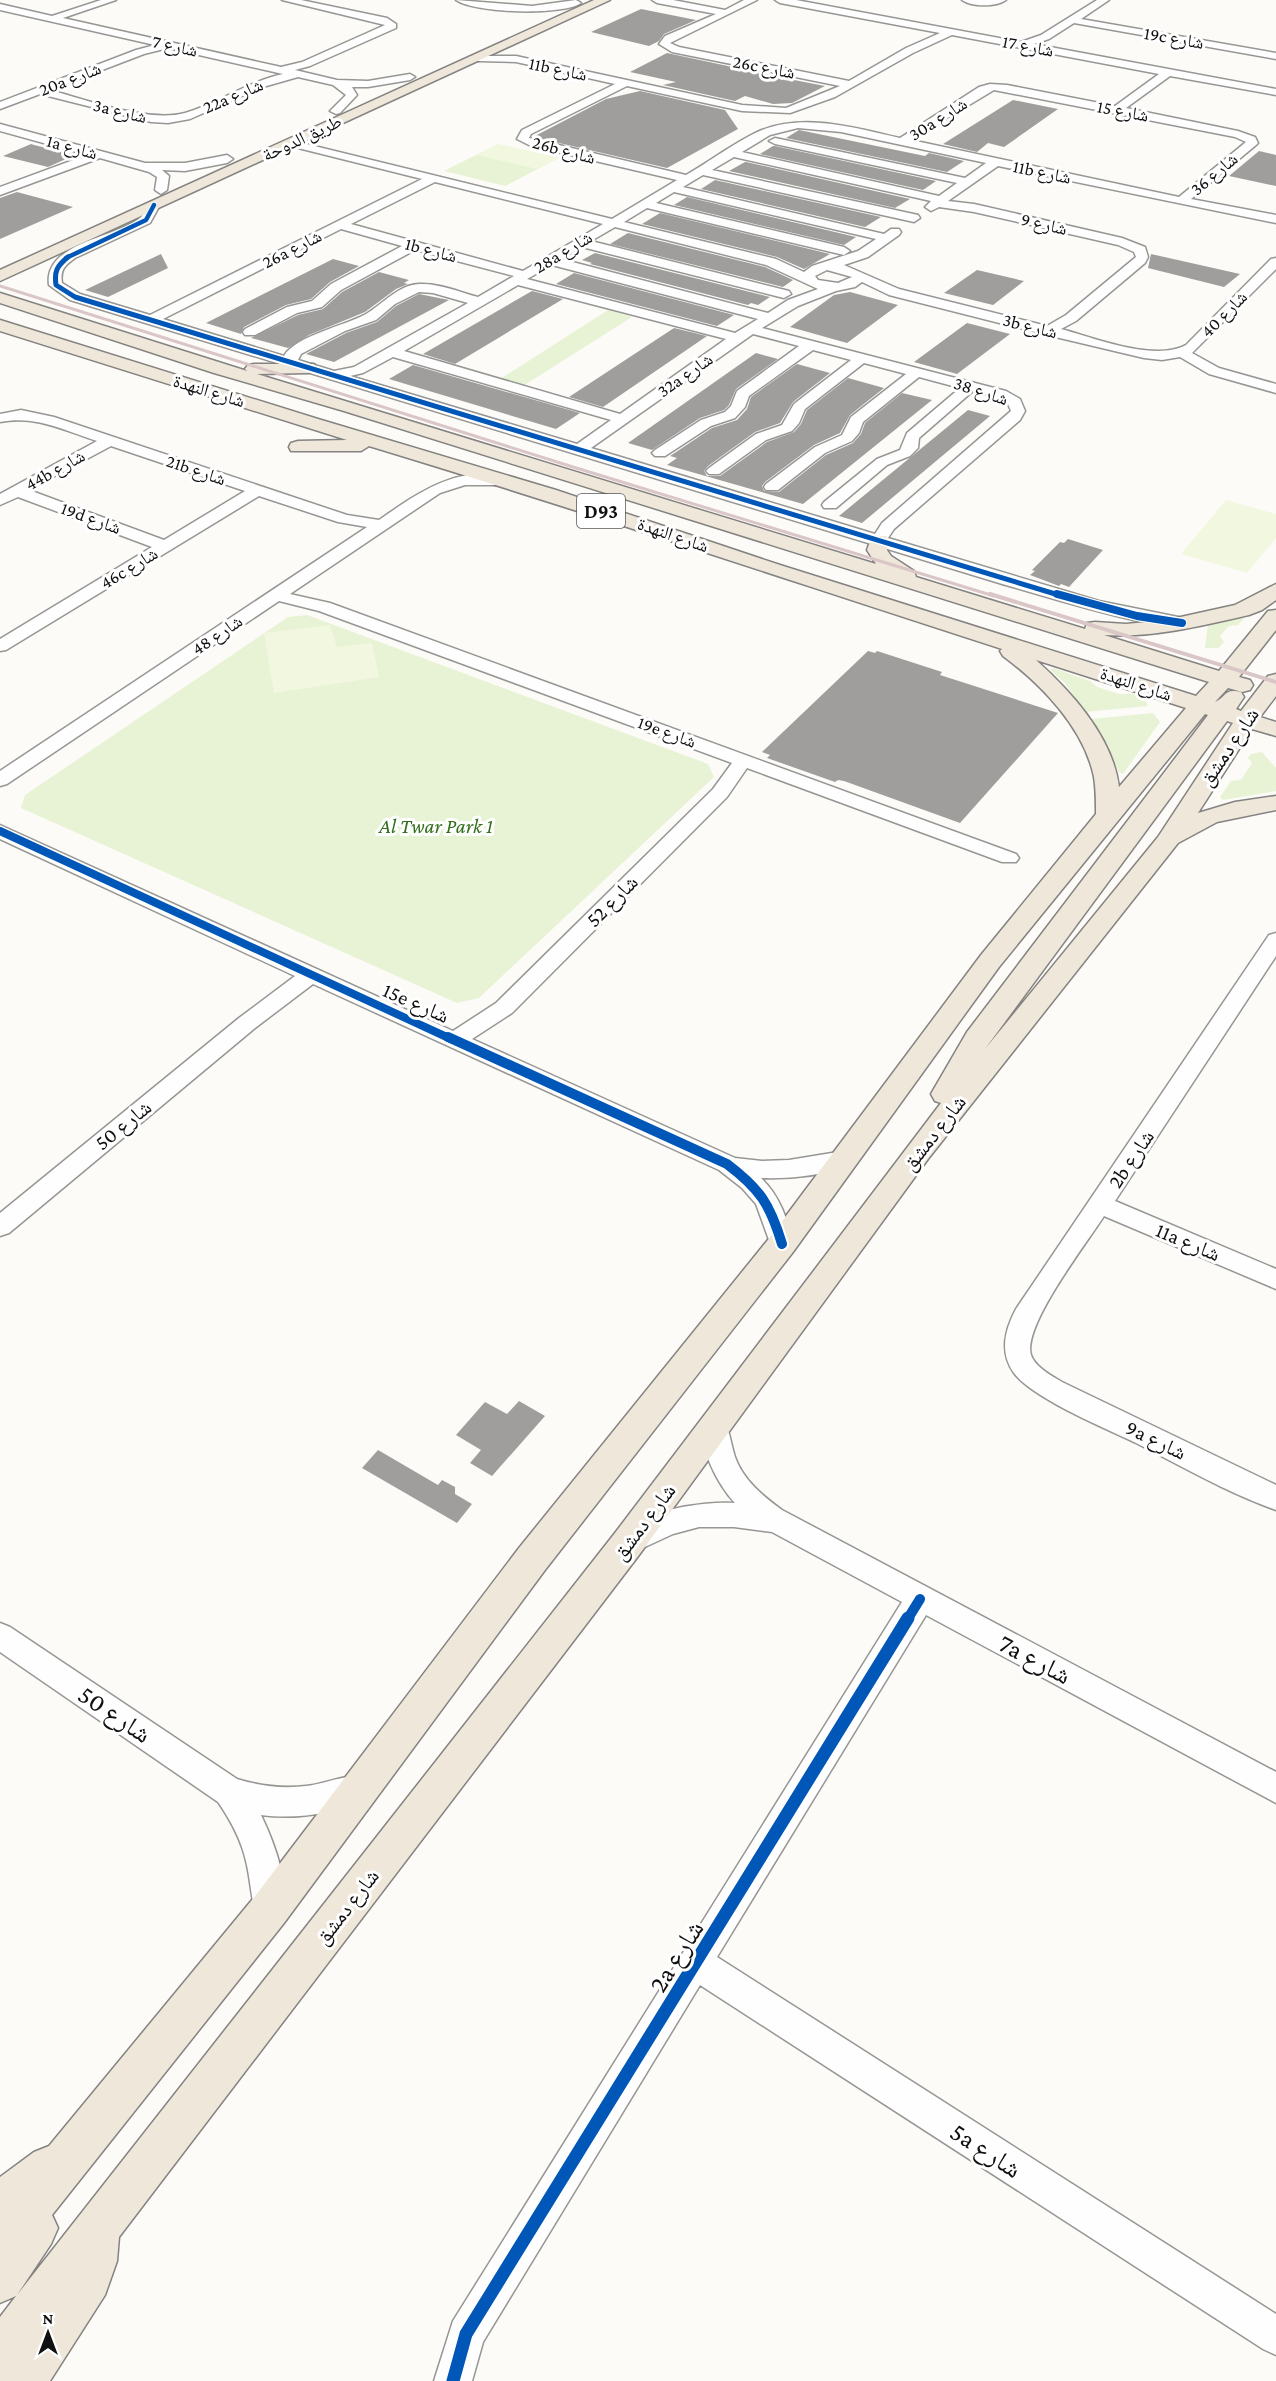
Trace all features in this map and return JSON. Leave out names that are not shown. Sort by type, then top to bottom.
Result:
[{"type":"main road","name":"طريق الدوحة","points":[[40,251],[154,205],[604,0]]},
{"type":"main road","name":"طريق الدوحة","points":[[0,276],[40,251],[227,159],[579,1]]},
{"type":"main road","points":[[290,143],[284,141],[285,138],[336,111]]},
{"type":"main road","points":[[6,257],[40,251]]},
{"type":"main road","points":[[32,308],[17,291],[15,284],[40,251]]},
{"type":"main road","name":"شارع النهدة","points":[[0,298],[214,367],[1013,613],[1222,695],[1266,701]]},
{"type":"main road","points":[[0,308],[158,356],[214,367],[299,365]]},
{"type":"main road","name":"شارع النهدة","points":[[0,325],[376,443],[503,480],[981,635],[1222,695],[1266,701]]},
{"type":"main road","points":[[22,332],[23,339],[45,348],[51,357]]},
{"type":"main road","points":[[298,447],[336,447],[376,443]]},
{"type":"main road","points":[[683,537],[756,550],[1222,695],[977,1039],[951,1082],[918,1152]]},
{"type":"main road","points":[[879,540],[877,550],[883,560],[896,569],[943,591]]},
{"type":"main road","points":[[1013,613],[1111,629],[1154,628],[1241,610],[1276,590]]},
{"type":"main road","name":"شارع دمشق","points":[[0,2246],[270,1908],[532,1559],[782,1244],[990,961],[1108,815],[1222,695],[1276,616]]},
{"type":"main road","points":[[981,635],[1028,663],[1075,717],[1102,762],[1106,776],[1108,815]]},
{"type":"main road","name":"شارع النهدة","points":[[1266,701],[1276,729]]},
{"type":"main road","name":"شارع دمشق","points":[[0,2355],[627,1544],[918,1152],[1167,841],[1266,701]]},
{"type":"main road","points":[[1167,841],[1184,828],[1206,818],[1239,808],[1276,803]]},
{"type":"main road","points":[[0,2204],[62,2168]]},
{"type":"main road","points":[[0,2280],[30,2237],[62,2168]]},
{"type":"main road","points":[[22,2381],[89,2279],[94,2261],[97,2229]]},
{"type":"street","points":[[58,19],[111,0]]},
{"type":"street","name":"22a شارع","points":[[165,120],[185,116],[292,72],[387,30],[392,24],[383,20],[287,0]]},
{"type":"street","points":[[462,0],[503,9],[517,14],[522,20]]},
{"type":"street","points":[[657,0],[727,13]]},
{"type":"street","name":"26c شارع","points":[[752,0],[678,36],[672,44],[680,50],[849,84]]},
{"type":"street","name":"شارع 17","points":[[780,0],[1276,92]]},
{"type":"street","points":[[969,0],[992,4],[1002,0]]},
{"type":"street","points":[[1021,45],[1045,37],[1104,0]]},
{"type":"street","name":"شارع 7","points":[[1,1],[14,9]]},
{"type":"street","points":[[503,9],[542,10],[579,1]]},
{"type":"street","name":"شارع 7","points":[[0,7],[337,83],[378,83],[410,77]]},
{"type":"street","name":"19c شارع","points":[[1072,20],[1276,56]]},
{"type":"street","points":[[924,41],[935,29]]},
{"type":"street","points":[[770,128],[772,114],[817,102],[924,41],[950,32]]},
{"type":"street","points":[[1035,48],[1045,37]]},
{"type":"street","name":"20a شارع","points":[[140,52],[156,41]]},
{"type":"street","points":[[1254,52],[1268,42]]},
{"type":"street","name":"20a شارع","points":[[0,106],[140,52],[170,44]]},
{"type":"street","name":"11b شارع","points":[[500,48],[516,60]]},
{"type":"street","name":"11b شارع","points":[[479,58],[516,60],[742,108],[804,112],[841,129]]},
{"type":"street","points":[[1117,110],[1168,72]]},
{"type":"street","points":[[336,111],[352,95],[348,89],[337,83]]},
{"type":"street","name":"26b شارع","points":[[625,83],[526,132],[523,139],[531,143],[686,179]]},
{"type":"street","name":"شارع 15","points":[[975,95],[992,89],[1016,90],[1231,132],[1244,138],[1246,147]]},
{"type":"street","name":"3a شارع","points":[[39,91],[151,119],[165,120]]},
{"type":"street","name":"30a شارع","points":[[901,142],[975,95]]},
{"type":"street","points":[[798,125],[812,121],[817,102]]},
{"type":"street","name":"11b شارع","points":[[742,108],[770,128],[967,182]]},
{"type":"street","name":"11b شارع","points":[[798,125],[841,129],[1276,219]]},
{"type":"street","name":"28a شارع","points":[[355,375],[702,171],[770,128],[798,125]]},
{"type":"street","name":"1a شارع","points":[[0,128],[144,166],[164,176],[162,190]]},
{"type":"street","points":[[290,143],[771,262],[826,267],[863,254],[995,162]]},
{"type":"street","name":"شارع 36","points":[[1182,201],[1246,147]]},
{"type":"street","points":[[0,191],[94,153]]},
{"type":"street","name":"شارع 9","points":[[732,153],[1114,240],[1132,249],[1137,256],[1136,263],[1054,332]]},
{"type":"street","name":"1a شارع","points":[[144,166],[185,167],[227,159]]},
{"type":"street","points":[[702,171],[914,218]]},
{"type":"street","name":"26a شارع","points":[[151,320],[432,179]]},
{"type":"street","points":[[671,188],[886,238]]},
{"type":"street","points":[[645,204],[844,251]]},
{"type":"street","points":[[154,205],[146,220],[64,260],[56,268],[54,277],[56,285],[68,294],[151,320],[333,375],[355,375],[580,449],[1106,610],[1146,619],[1182,623]]},
{"type":"street","name":"11b شارع","points":[[1243,214],[1276,225]]},
{"type":"street","name":"1b شارع","points":[[339,225],[414,245],[519,278],[737,338]]},
{"type":"street","points":[[579,242],[788,299]]},
{"type":"street","points":[[250,332],[287,313],[291,305],[303,298],[329,293],[414,245]]},
{"type":"street","points":[[857,275],[863,254]]},
{"type":"street","points":[[549,260],[771,318]]},
{"type":"street","points":[[771,262],[809,279]]},
{"type":"street","name":"شارع 40","points":[[1167,356],[1182,353],[1195,345],[1276,262]]},
{"type":"street","name":"32a شارع","points":[[580,449],[737,338],[771,318],[809,279],[810,272],[826,267]]},
{"type":"street","name":"3b شارع","points":[[826,267],[857,275],[894,292]]},
{"type":"street","name":"32a شارع","points":[[788,299],[854,283],[857,275]]},
{"type":"street","name":"3b شارع","points":[[809,279],[824,286],[894,292],[1144,354],[1167,356]]},
{"type":"street","points":[[299,365],[294,352],[340,328],[366,319],[384,305],[412,289],[423,287],[480,302]]},
{"type":"street","name":"شارع 38","points":[[753,330],[971,386],[1012,399],[1017,405],[1017,414],[888,526],[879,540]]},
{"type":"street","points":[[705,423],[707,413],[720,402],[742,394],[810,345]]},
{"type":"street","points":[[391,352],[622,419]]},
{"type":"street","points":[[1182,353],[1209,369],[1276,389]]},
{"type":"street","points":[[761,437],[765,423],[798,406],[862,358]]},
{"type":"street","points":[[772,487],[820,450],[822,441],[830,432],[856,420],[917,372]]},
{"type":"street","points":[[830,505],[879,465],[881,456],[888,448],[912,436],[971,386]]},
{"type":"street","points":[[660,453],[705,423],[730,415],[738,407],[742,394]]},
{"type":"street","points":[[714,471],[761,437],[787,428],[794,420],[798,406]]},
{"type":"street","name":"21b شارع","points":[[0,416],[21,414],[49,420],[344,519],[382,525]]},
{"type":"street","name":"44b شارع","points":[[0,500],[110,440]]},
{"type":"street","points":[[428,458],[439,470],[441,476],[434,490]]},
{"type":"street","name":"شارع 48","points":[[9,770],[283,592],[434,490],[464,480],[503,480]]},
{"type":"street","name":"46c شارع","points":[[0,646],[258,490]]},
{"type":"street","name":"19d شارع","points":[[17,491],[165,546]]},
{"type":"street","name":"21b شارع","points":[[344,519],[365,536]]},
{"type":"street","name":"19e شارع","points":[[283,592],[1009,858]]},
{"type":"street","points":[[0,622],[23,632]]},
{"type":"street","points":[[0,756],[9,770]]},
{"type":"street","name":"شارع 52","points":[[455,1040],[504,1008],[720,793],[743,760]]},
{"type":"street","name":"شارع 52","points":[[720,793],[762,767]]},
{"type":"street","name":"15e شارع","points":[[0,831],[728,1164],[755,1170],[785,1171],[844,1160]]},
{"type":"street","name":"2b شارع","points":[[1037,1380],[1023,1366],[1017,1352],[1016,1340],[1025,1316],[1101,1204],[1267,971],[1276,940]]},
{"type":"street","name":"شارع 50","points":[[0,1227],[247,1023],[304,972]]},
{"type":"street","name":"شارع 52","points":[[477,1050],[497,1023],[504,1008]]},
{"type":"street","name":"15e شارع","points":[[728,1164],[759,1188],[766,1198],[772,1209],[782,1244]]},
{"type":"street","name":"11a شارع","points":[[1101,1204],[1276,1279]]},
{"type":"street","name":"9a شارع","points":[[1037,1380],[1134,1430],[1276,1498]]},
{"type":"street","name":"7a شارع","points":[[715,1428],[718,1448],[725,1468],[736,1487],[752,1504],[794,1530],[920,1599],[1276,1788]]},
{"type":"street","name":"7a شارع","points":[[627,1544],[655,1527],[695,1515],[745,1515],[794,1530]]},
{"type":"street","name":"2a شارع","points":[[453,2381],[466,2334],[920,1599]]},
{"type":"street","name":"شارع 50","points":[[0,1636],[229,1792],[247,1815],[259,1844],[270,1908]]},
{"type":"street","name":"شارع 50","points":[[229,1792],[278,1803],[304,1803],[358,1789]]},
{"type":"street","name":"5a شارع","points":[[697,1963],[1276,2336]]},
{"type":"green space","points":[[498,144],[559,158],[505,186],[444,171]]},
{"type":"green space","points":[[498,144],[559,158],[537,169],[477,155]]},
{"type":"green space","points":[[608,310],[632,317],[523,386],[500,379]]},
{"type":"green space","points":[[1226,500],[1276,514],[1276,538],[1247,573],[1181,554]]},
{"type":"green space","name":"Al Twar Park 1","points":[[307,615],[708,764],[714,777],[479,998],[457,1003],[21,808],[25,795],[288,617]]},
{"type":"green space","points":[[1241,616],[1244,618],[1238,625],[1229,626],[1220,636],[1224,642],[1218,648],[1205,648],[1208,624]]},
{"type":"green space","points":[[330,625],[337,647],[372,643],[379,677],[274,693],[264,633]]},
{"type":"green space","points":[[1053,668],[1090,681],[1097,687],[1119,694],[1133,694],[1144,698],[1148,706],[1085,712],[1064,682],[1050,670]]},
{"type":"green space","points":[[1153,713],[1160,722],[1123,774],[1119,772],[1091,719]]},
{"type":"green space","points":[[1262,752],[1276,768],[1276,791],[1223,800],[1220,797],[1231,781],[1241,780],[1252,763],[1248,758],[1251,754]]},
{"type":"building","points":[[641,9],[696,20],[664,34],[659,41],[649,46],[591,32]]},
{"type":"building","points":[[667,53],[825,86],[792,103],[773,104],[745,96],[735,101],[663,85],[676,82],[630,72]]},
{"type":"building","points":[[640,91],[725,110],[738,129],[667,168],[533,137],[606,99]]},
{"type":"building","points":[[1013,100],[1058,109],[1004,147],[988,143],[977,152],[943,144]]},
{"type":"building","points":[[799,130],[925,156],[929,153],[964,161],[947,172],[786,138]]},
{"type":"building","points":[[31,144],[75,155],[48,167],[3,156]]},
{"type":"building","points":[[773,146],[936,181],[923,190],[760,154]]},
{"type":"building","points":[[1259,151],[1276,155],[1276,186],[1229,176]]},
{"type":"building","points":[[745,162],[910,199],[895,208],[729,171]]},
{"type":"building","points":[[715,180],[881,217],[865,227],[701,189]]},
{"type":"building","points":[[17,192],[73,207],[0,239],[0,198]]},
{"type":"building","points":[[687,197],[856,237],[844,245],[674,205]]},
{"type":"building","points":[[660,213],[830,254],[804,269],[777,257],[642,224]]},
{"type":"building","points":[[628,233],[765,267],[793,280],[783,287],[610,244]]},
{"type":"building","points":[[595,253],[770,297],[758,305],[751,303],[748,305],[582,260]]},
{"type":"building","points":[[161,254],[168,268],[108,297],[85,290]]},
{"type":"building","points":[[1151,254],[1240,274],[1224,287],[1148,268]]},
{"type":"building","points":[[333,259],[359,266],[330,282],[311,299],[286,305],[244,327],[241,334],[206,323]]},
{"type":"building","points":[[977,270],[1024,281],[993,305],[944,293]]},
{"type":"building","points":[[379,272],[409,280],[404,283],[408,284],[396,289],[365,312],[309,335],[288,348],[251,338],[298,315],[323,309],[342,292]]},
{"type":"building","points":[[574,273],[734,315],[717,326],[556,284]]},
{"type":"building","points":[[532,291],[563,299],[455,364],[423,354]]},
{"type":"building","points":[[850,292],[898,305],[847,343],[790,327],[834,295]]},
{"type":"building","points":[[419,294],[449,300],[334,362],[306,354],[346,333],[377,322],[396,306]]},
{"type":"building","points":[[967,323],[1010,334],[957,374],[914,362]]},
{"type":"building","points":[[674,328],[707,336],[603,407],[569,397]]},
{"type":"building","points":[[756,353],[778,359],[736,389],[729,405],[724,410],[700,418],[652,450],[628,443]]},
{"type":"building","points":[[797,364],[830,373],[793,402],[780,423],[755,432],[708,466],[704,471],[707,476],[720,476],[767,442],[794,432],[801,424],[807,410],[848,378],[884,388],[850,415],[840,433],[814,445],[765,482],[762,486],[764,491],[779,492],[826,455],[853,443],[861,434],[865,423],[902,393],[932,400],[803,504],[667,465],[677,458],[670,456],[712,428],[737,420],[747,409],[751,397]]},
{"type":"building","points":[[413,365],[580,413],[556,429],[389,379]]},
{"type":"building","points":[[968,410],[990,416],[862,523],[839,516]]},
{"type":"building","points":[[1068,539],[1103,550],[1069,587],[1061,584],[1059,586],[1030,575],[1035,571],[1032,570],[1060,542],[1064,543]]},
{"type":"building","points":[[868,651],[875,653],[877,651],[942,672],[940,675],[1058,713],[960,823],[844,781],[835,782],[767,758],[770,755],[762,752]]},
{"type":"building","points":[[519,1401],[545,1416],[492,1476],[470,1463],[481,1450],[456,1435],[485,1402],[507,1414]]},
{"type":"building","points":[[378,1450],[438,1485],[442,1480],[455,1487],[455,1494],[472,1504],[457,1523],[362,1468]]},
{"type":"railway","points":[[0,286],[573,467],[994,596]]},
{"type":"railway","points":[[990,594],[1276,682]]},
{"type":"cycle path","points":[[154,205],[146,220],[70,255],[59,264],[54,273],[56,285],[75,297],[1071,599],[1159,620],[1182,623]]},
{"type":"cycle path","points":[[0,831],[176,914],[727,1164],[750,1182],[764,1198],[773,1216],[782,1244]]},
{"type":"cycle path","points":[[453,2381],[466,2334],[920,1599]]}]
